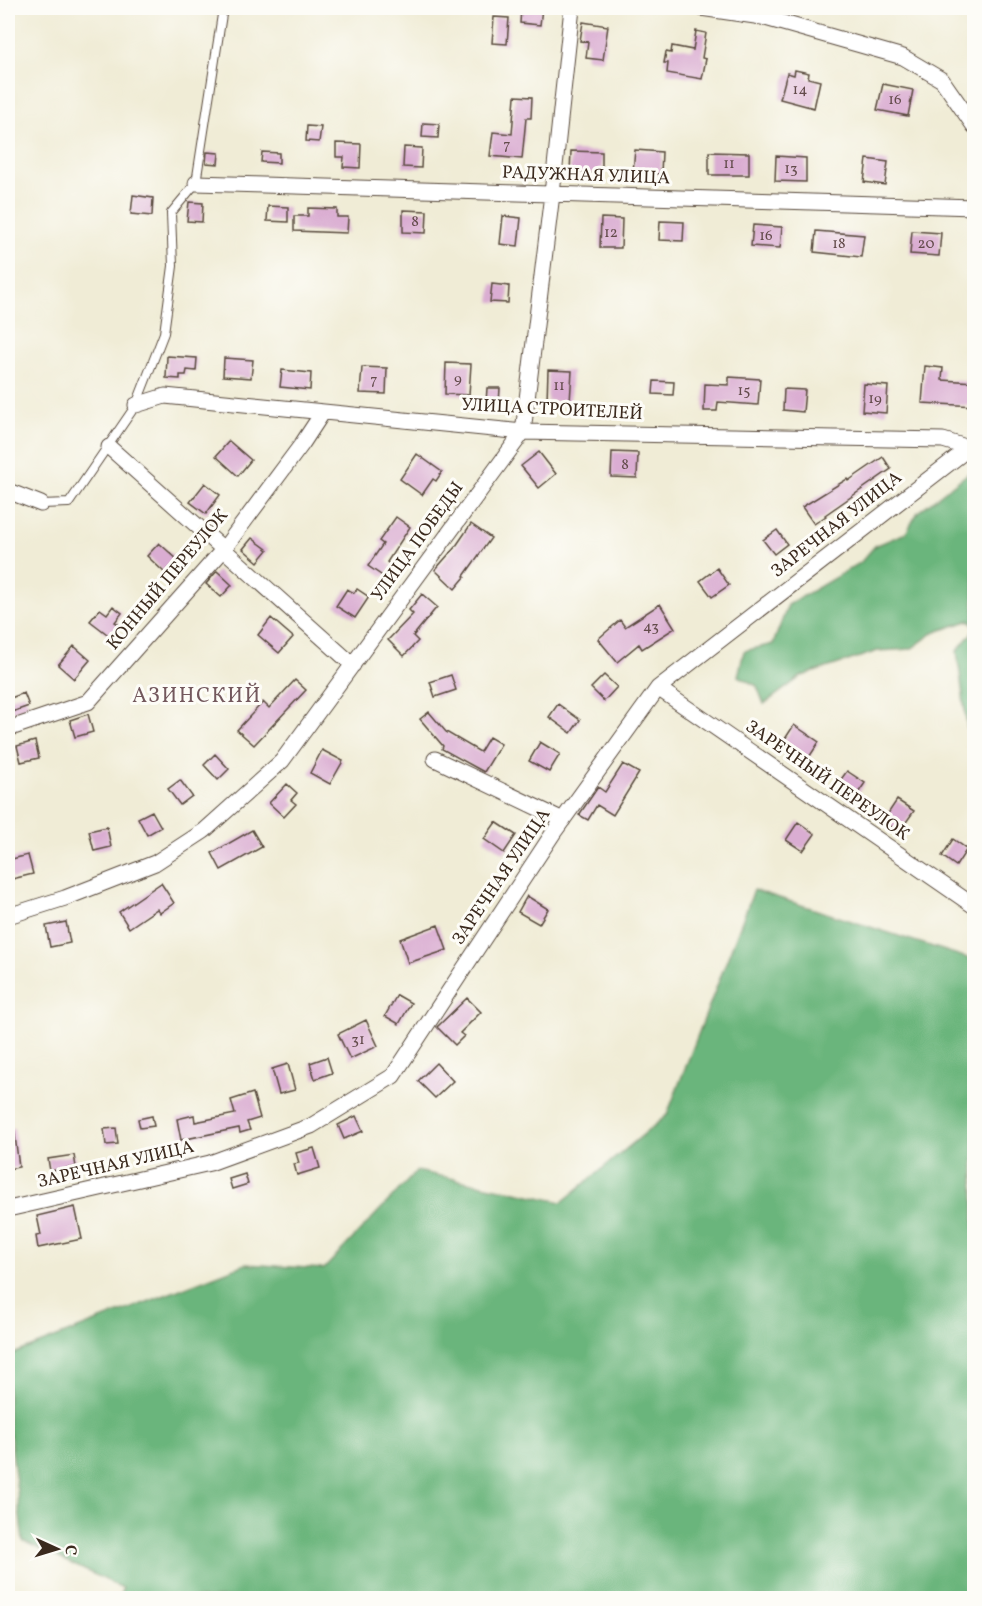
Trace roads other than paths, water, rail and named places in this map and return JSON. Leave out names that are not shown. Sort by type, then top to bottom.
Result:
[{"type":"street","name":"УЛИЦА ПОБЕДЫ","points":[[8,916],[65,898],[154,863],[204,831],[282,761],[523,432],[572,8]]},
{"type":"street","points":[[701,8],[762,17],[903,57],[942,80],[975,126]]},
{"type":"street","name":"РАДУЖНАЯ УЛИЦА","points":[[196,183],[975,207]]},
{"type":"street","name":"УЛИЦА СТРОИТЕЛЕЙ","points":[[136,405],[165,396],[523,432],[943,440],[972,446]]},
{"type":"street","name":"КОННЫЙ ПЕРЕУЛОК","points":[[8,729],[88,702],[223,550],[323,412]]},
{"type":"street","name":"ЗАРЕЧНАЯ УЛИЦА","points":[[8,1209],[210,1163],[311,1126],[393,1076],[563,820],[658,688],[972,446]]},
{"type":"street","points":[[109,447],[352,665]]},
{"type":"street","points":[[8,491],[41,504]]},
{"type":"street","name":"ЗАРЕЧНЫЙ ПЕРЕУЛОК","points":[[658,688],[975,906]]},
{"type":"street","points":[[435,759],[563,820]]},
{"type":"lane","points":[[41,504],[69,503],[136,405],[164,333],[173,266],[171,213],[196,183],[223,8]]},
{"type":"district","name":"АЗИНСКИЙ","points":[[197,696]]}]
